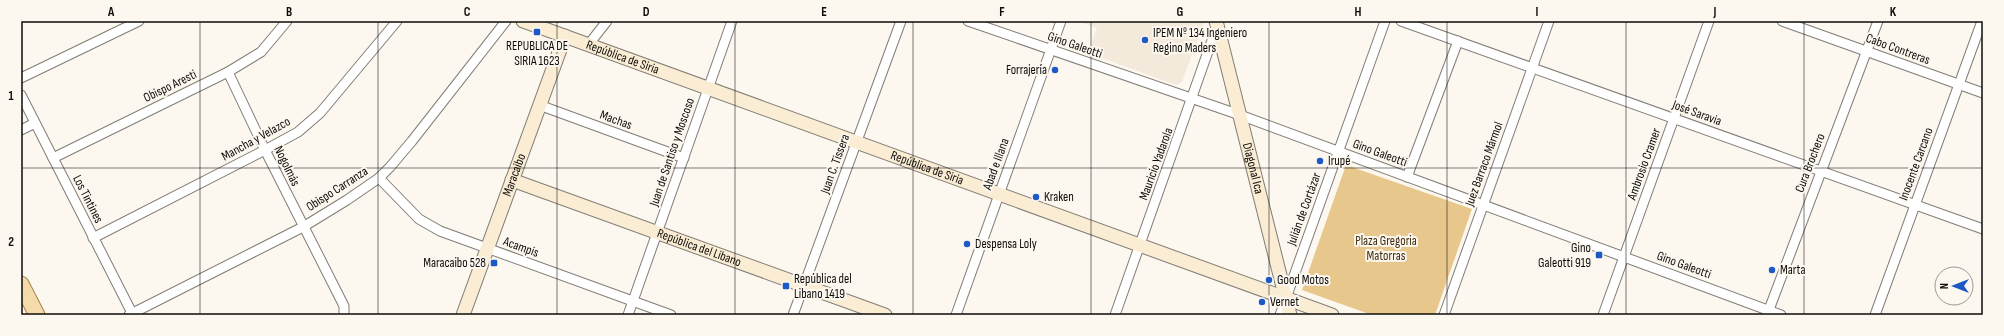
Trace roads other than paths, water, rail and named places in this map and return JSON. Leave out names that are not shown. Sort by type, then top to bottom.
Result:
[{"type":"main road","name":"República de Siria","points":[[523,21],[1332,315]]},
{"type":"main road","name":"Diagonal Ica","points":[[1218,23],[1290,315]]},
{"type":"main road","name":"Maracaibo","points":[[463,315],[565,36]]},
{"type":"main road","name":"República del Libano","points":[[512,180],[885,315]]},
{"type":"main road","points":[[21,284],[37,315]]},
{"type":"street","points":[[21,78],[139,21]]},
{"type":"street","name":"Obispo Aresti","points":[[53,158],[228,72],[261,52],[287,21]]},
{"type":"street","name":"Mancha y Velazco","points":[[93,238],[298,132],[320,113],[397,21]]},
{"type":"street","name":"Obispo Carranza","points":[[132,314],[303,227],[360,192],[379,178],[412,141],[506,21]]},
{"type":"street","points":[[589,44],[607,21]]},
{"type":"street","name":"Juan de Santiso y Moscoso","points":[[628,315],[732,21]]},
{"type":"street","name":"Juan C. Tissera","points":[[793,315],[901,21]]},
{"type":"street","name":"Gino Galeotti","points":[[968,21],[1240,115],[1624,257],[1768,313],[1781,315]]},
{"type":"street","name":"Abad e Illana","points":[[956,315],[1061,21]]},
{"type":"street","name":"Julián de Cortázar","points":[[1280,315],[1385,21]]},
{"type":"street","name":"José Saravia","points":[[1401,21],[1983,229]]},
{"type":"street","name":"Juez Barraco Mármol","points":[[1444,315],[1549,21]]},
{"type":"street","name":"Ambrosio Cramer","points":[[1603,315],[1709,21]]},
{"type":"street","name":"Cabo Contreras","points":[[1782,21],[1983,93]]},
{"type":"street","name":"Cura Brochero","points":[[1768,313],[1878,21]]},
{"type":"street","name":"Inocente Carcano","points":[[1875,315],[1982,21]]},
{"type":"street","name":"Mauricio Yadarola","points":[[1115,315],[1193,99],[1218,23]]},
{"type":"street","points":[[1407,177],[1458,41]]},
{"type":"street","name":"Nogolmás","points":[[228,72],[303,227],[344,306],[344,315]]},
{"type":"street","name":"Los Tintines","points":[[21,95],[132,314]]},
{"type":"street","name":"Machas","points":[[539,105],[684,158]]},
{"type":"street","points":[[21,130],[35,123]]},
{"type":"street","name":"Acampis","points":[[379,178],[410,211],[428,225],[440,231],[671,315]]},
{"type":"place","name":"REPUBLICA DE SIRIA 1623","points":[[537,32]]},
{"type":"place","name":"IPEM Nº 134 Ingeniero Regino Maders","points":[[1145,40]]},
{"type":"place","name":"Forrajería","points":[[1055,70]]},
{"type":"place","name":"Irupé","points":[[1320,161]]},
{"type":"place","name":"Kraken","points":[[1036,197]]},
{"type":"place","name":"Despensa Loly","points":[[967,244]]},
{"type":"place","name":"Gino Galeotti 919","points":[[1599,255]]},
{"type":"place","name":"Maracaibo 528","points":[[494,263]]},
{"type":"place","name":"Marta","points":[[1772,270]]},
{"type":"place","name":"Good Motos","points":[[1269,280]]},
{"type":"place","name":"República del Libano 1419","points":[[786,286]]},
{"type":"place","name":"Vernet","points":[[1262,302]]},
{"type":"park label","name":"Plaza Gregoria Matorras","points":[[1386,248]]}]
